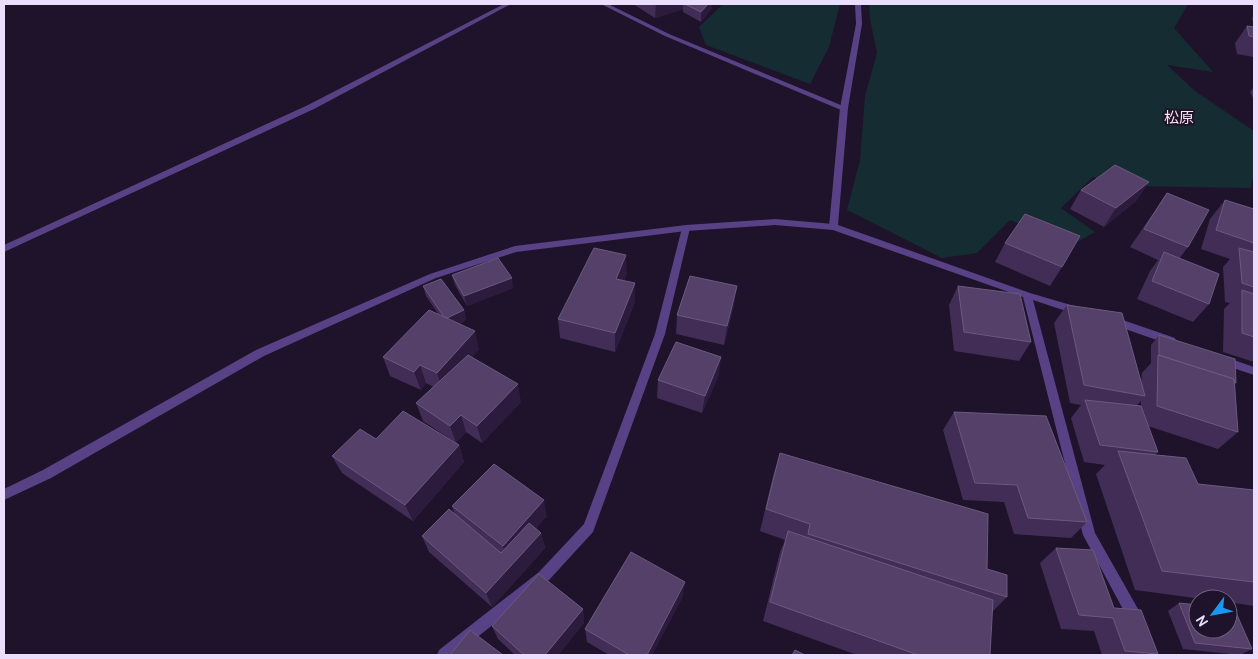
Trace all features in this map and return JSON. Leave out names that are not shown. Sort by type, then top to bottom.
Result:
[{"type":"street","points":[[4,249],[311,107],[508,4]]},
{"type":"street","points":[[604,4],[667,36],[844,108]]},
{"type":"street","points":[[834,226],[844,108],[859,24],[858,4]]},
{"type":"street","points":[[4,495],[47,474],[260,353],[433,276],[515,249],[686,228],[775,222],[834,226],[1027,295],[1084,312]]},
{"type":"street","points":[[444,655],[544,576],[589,528],[660,334],[686,228]]},
{"type":"street","points":[[1027,295],[1089,535],[1141,630]]},
{"type":"street","points":[[1103,318],[1184,346]]},
{"type":"street","points":[[1210,356],[1254,371]]},
{"type":"shaded area","points":[[723,4],[840,4],[829,47],[810,84],[706,45],[699,27]]},
{"type":"shaded area","points":[[869,4],[1188,4],[1174,28],[1213,72],[1167,65],[1195,91],[1254,131],[1254,172],[1251,188],[1130,186],[1093,177],[1061,208],[1095,232],[1072,245],[1010,220],[977,253],[942,258],[847,210],[860,160],[865,96],[877,53]]},
{"type":"building","points":[[685,4],[708,4],[701,12]]},
{"type":"building","points":[[1247,26],[1254,27],[1254,37],[1249,36]]},
{"type":"building","points":[[1115,165],[1149,182],[1116,208],[1081,190]]},
{"type":"building","points":[[1167,193],[1209,210],[1188,247],[1144,229]]},
{"type":"building","points":[[1225,200],[1254,209],[1254,243],[1216,230]]},
{"type":"building","points":[[1025,214],[1080,236],[1062,267],[1005,243]]},
{"type":"building","points":[[594,248],[626,255],[616,279],[635,283],[615,333],[558,319]]},
{"type":"building","points":[[1239,248],[1254,252],[1254,287],[1242,283]]},
{"type":"building","points":[[1164,252],[1219,274],[1209,304],[1152,281]]},
{"type":"building","points":[[498,258],[512,278],[464,296],[452,275]]},
{"type":"building","points":[[690,276],[737,286],[727,326],[677,315]]},
{"type":"building","points":[[441,279],[464,310],[447,318],[444,317],[423,286]]},
{"type":"building","points":[[958,286],[1020,294],[1031,342],[964,332]]},
{"type":"building","points":[[1242,290],[1254,294],[1254,337],[1242,333]]},
{"type":"building","points":[[1067,305],[1122,313],[1145,396],[1084,385]]},
{"type":"building","points":[[429,310],[475,331],[437,373],[420,365],[414,372],[383,357]]},
{"type":"building","points":[[1159,335],[1235,359],[1236,383],[1234,379],[1159,355]]},
{"type":"building","points":[[676,342],[721,357],[705,396],[658,380]]},
{"type":"building","points":[[468,355],[518,384],[477,426],[461,415],[450,426],[416,403]]},
{"type":"building","points":[[1158,355],[1234,379],[1238,432],[1157,406]]},
{"type":"building","points":[[1085,400],[1141,406],[1158,452],[1100,445]]},
{"type":"building","points":[[403,411],[459,445],[405,505],[332,456],[360,429],[376,439]]},
{"type":"building","points":[[954,412],[1046,416],[1087,522],[1028,518],[1017,485],[975,483]]},
{"type":"building","points":[[1118,451],[1186,458],[1198,484],[1254,490],[1254,582],[1162,571]]},
{"type":"building","points":[[780,453],[988,514],[987,569],[1007,575],[1007,597],[808,534],[810,524],[766,509]]},
{"type":"building","points":[[494,464],[544,500],[503,546],[452,506]]},
{"type":"building","points":[[449,509],[501,553],[529,523],[541,533],[486,593],[422,536]]},
{"type":"building","points":[[788,531],[993,600],[990,655],[918,655],[770,602]]},
{"type":"building","points":[[1056,548],[1093,550],[1114,608],[1141,610],[1158,654],[1125,651],[1113,618],[1079,615]]},
{"type":"building","points":[[631,552],[685,582],[647,655],[629,655],[585,629]]},
{"type":"building","points":[[539,574],[583,609],[545,655],[524,655],[492,626]]},
{"type":"building","points":[[1179,603],[1188,604],[1188,626]]},
{"type":"building","points":[[1238,617],[1252,649],[1195,643],[1193,639],[1238,639]]},
{"type":"building","points":[[470,630],[503,655],[450,655]]},
{"type":"building","points":[[795,650],[805,655],[792,655]]},
{"type":"district","name":"松原","points":[[1179,118]]}]
